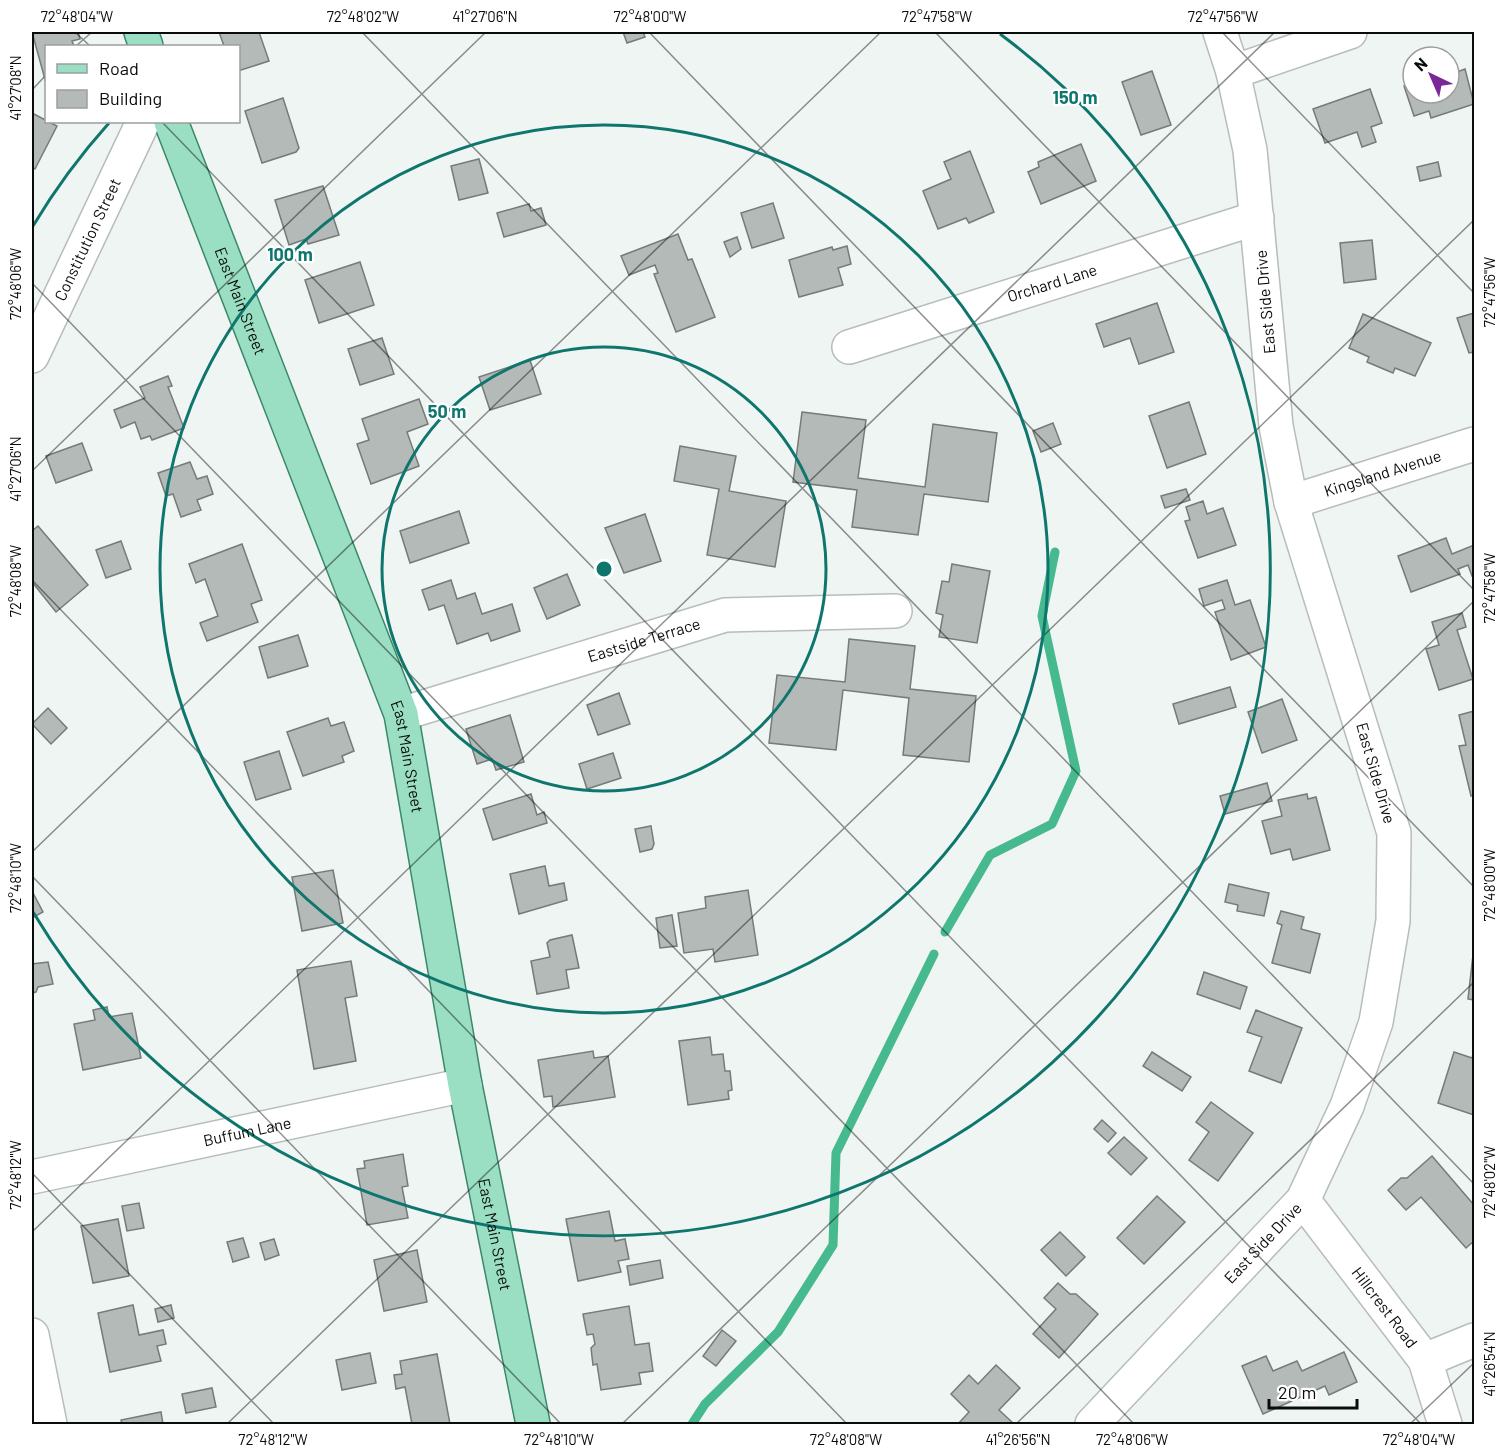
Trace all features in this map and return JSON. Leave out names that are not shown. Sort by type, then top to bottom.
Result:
[{"type":"main road","name":"East Main Street","points":[[171,123],[401,714],[465,1085],[533,1425]]},
{"type":"street","name":"East Side Drive","points":[[1092,1425],[1303,1200],[1347,1106],[1376,1022],[1393,921],[1394,833],[1291,502],[1276,426],[1250,150],[1233,72],[1220,32]]},
{"type":"street","points":[[1233,72],[1350,32]]},
{"type":"street","name":"Constitution Street","points":[[32,356],[143,123]]},
{"type":"street","name":"Orchard Lane","points":[[849,347],[1257,218]]},
{"type":"street","name":"Kingsland Avenue","points":[[1291,502],[1474,444]]},
{"type":"street","name":"Eastside Terrace","points":[[401,714],[725,615],[895,611]]},
{"type":"street","name":"Buffum Lane","points":[[32,1177],[465,1085]]},
{"type":"street","name":"Hillcrest Road","points":[[1303,1200],[1425,1360],[1445,1425]]},
{"type":"street","points":[[32,1335],[50,1425]]},
{"type":"street","points":[[1425,1360],[1474,1340]]},
{"type":"building","points":[[32,32],[78,32],[80,39],[72,41],[74,45],[45,45],[45,79]]},
{"type":"building","points":[[219,32],[259,32],[269,61],[240,70],[240,45],[224,45]]},
{"type":"building","points":[[623,32],[643,32],[645,37],[627,43]]},
{"type":"building","points":[[1465,69],[1474,104],[1431,118],[1429,111],[1414,116],[1410,105],[1461,105],[1461,70]]},
{"type":"building","points":[[1152,71],[1171,125],[1141,135],[1122,82]]},
{"type":"building","points":[[1370,89],[1382,123],[1371,127],[1376,142],[1362,147],[1357,132],[1325,143],[1313,109]]},
{"type":"building","points":[[283,98],[299,148],[296,152],[262,163],[245,111]]},
{"type":"building","points":[[32,113],[45,120],[45,123],[57,126],[35,169],[32,167]]},
{"type":"building","points":[[1081,144],[1096,181],[1041,204],[1028,172],[1039,167],[1038,162]]},
{"type":"building","points":[[970,151],[994,212],[969,223],[966,218],[938,229],[923,191],[951,179],[944,162]]},
{"type":"building","points":[[479,159],[488,193],[459,200],[451,166]]},
{"type":"building","points":[[1438,162],[1441,176],[1420,181],[1417,167]]},
{"type":"building","points":[[323,186],[339,235],[308,244],[306,239],[289,245],[275,200]]},
{"type":"building","points":[[773,203],[784,238],[752,248],[741,213]]},
{"type":"building","points":[[529,204],[531,211],[541,208],[546,225],[504,237],[497,213]]},
{"type":"building","points":[[678,234],[688,260],[692,259],[715,317],[676,332],[654,274],[658,273],[655,265],[629,275],[621,256]]},
{"type":"building","points":[[737,237],[741,249],[730,257],[724,242]]},
{"type":"building","points":[[1372,240],[1376,279],[1344,283],[1340,243]]},
{"type":"building","points":[[847,246],[851,264],[838,268],[843,285],[799,297],[789,260],[832,247],[833,250]]},
{"type":"building","points":[[360,262],[374,305],[319,323],[305,280]]},
{"type":"building","points":[[1157,303],[1174,352],[1139,364],[1130,338],[1104,347],[1096,324]]},
{"type":"building","points":[[1474,313],[1474,352],[1469,353],[1457,318]]},
{"type":"building","points":[[1363,314],[1431,343],[1415,376],[1395,368],[1393,373],[1367,362],[1369,357],[1349,348]]},
{"type":"building","points":[[382,338],[394,374],[360,385],[348,349]]},
{"type":"building","points":[[530,360],[541,394],[490,410],[479,377]]},
{"type":"building","points":[[168,376],[172,386],[168,387],[184,428],[152,440],[150,436],[141,439],[135,422],[121,428],[114,410],[145,398],[140,387]]},
{"type":"building","points":[[419,399],[428,424],[407,432],[419,466],[371,484],[357,444],[369,440],[362,419]]},
{"type":"building","points":[[1189,402],[1206,454],[1167,468],[1149,416]]},
{"type":"building","points":[[802,412],[866,420],[858,478],[925,487],[933,424],[997,433],[988,502],[924,494],[918,535],[852,527],[857,490],[793,482]]},
{"type":"building","points":[[1053,423],[1061,444],[1041,452],[1033,431]]},
{"type":"building","points":[[82,443],[92,470],[56,483],[46,456]]},
{"type":"building","points":[[680,446],[736,456],[729,491],[786,501],[775,567],[707,555],[719,489],[674,481]]},
{"type":"building","points":[[190,462],[197,479],[207,476],[213,494],[197,500],[201,510],[181,517],[173,494],[166,496],[158,473]]},
{"type":"building","points":[[1186,489],[1190,500],[1165,508],[1161,496]]},
{"type":"building","points":[[1203,501],[1207,514],[1223,508],[1236,545],[1198,558],[1185,521],[1190,520],[1186,507]]},
{"type":"building","points":[[459,511],[469,543],[410,563],[400,531]]},
{"type":"building","points":[[645,514],[661,561],[624,573],[605,528]]},
{"type":"building","points":[[38,526],[88,585],[56,612],[32,582],[32,531]]},
{"type":"building","points":[[1446,538],[1452,554],[1474,545],[1474,575],[1472,576],[1468,565],[1458,569],[1460,574],[1411,592],[1398,556]]},
{"type":"building","points":[[121,541],[131,569],[106,578],[96,550]]},
{"type":"building","points":[[242,544],[262,600],[251,604],[258,622],[207,641],[200,623],[218,616],[205,579],[196,583],[189,564]]},
{"type":"building","points":[[952,564],[990,571],[977,643],[939,637],[943,615],[936,613],[942,581],[949,582]]},
{"type":"building","points":[[567,574],[580,605],[547,619],[534,588]]},
{"type":"building","points":[[451,580],[457,599],[475,593],[482,614],[512,604],[520,631],[491,641],[488,633],[457,644],[444,605],[429,610],[422,590]]},
{"type":"building","points":[[1227,580],[1235,605],[1250,600],[1266,647],[1231,660],[1215,612],[1225,609],[1222,600],[1204,606],[1199,589]]},
{"type":"building","points":[[1462,613],[1466,627],[1457,630],[1473,679],[1439,690],[1426,649],[1439,645],[1432,622]]},
{"type":"building","points":[[298,635],[308,666],[268,678],[259,647]]},
{"type":"building","points":[[849,639],[915,646],[910,689],[976,696],[969,762],[903,755],[909,698],[843,690],[836,750],[769,743],[777,675],[845,682]]},
{"type":"building","points":[[1230,687],[1236,707],[1179,724],[1173,704]]},
{"type":"building","points":[[619,693],[630,724],[598,735],[587,705]]},
{"type":"building","points":[[1282,699],[1297,740],[1262,753],[1248,712]]},
{"type":"building","points":[[48,708],[67,728],[51,744],[32,724]]},
{"type":"building","points":[[1474,711],[1474,795],[1471,796],[1459,746],[1466,745],[1459,715]]},
{"type":"building","points":[[510,715],[524,762],[496,770],[492,759],[477,764],[466,729]]},
{"type":"building","points":[[328,718],[331,726],[344,722],[354,751],[342,756],[344,762],[303,776],[287,732]]},
{"type":"building","points":[[279,751],[291,789],[256,800],[244,762]]},
{"type":"building","points":[[613,753],[621,778],[587,789],[579,764]]},
{"type":"building","points":[[1267,783],[1272,801],[1225,814],[1220,796]]},
{"type":"building","points":[[531,794],[537,815],[544,812],[547,823],[493,840],[483,809]]},
{"type":"building","points":[[1307,794],[1308,799],[1316,797],[1330,850],[1293,860],[1290,849],[1271,854],[1262,821],[1282,816],[1278,800]]},
{"type":"building","points":[[651,826],[654,844],[652,849],[640,852],[635,829]]},
{"type":"building","points":[[545,866],[549,886],[564,883],[567,900],[519,914],[510,874]]},
{"type":"building","points":[[333,870],[343,923],[302,931],[292,877]]},
{"type":"building","points":[[1229,884],[1269,893],[1264,916],[1237,911],[1238,905],[1225,902]]},
{"type":"building","points":[[748,890],[758,955],[715,962],[713,949],[684,953],[678,913],[706,908],[705,897]]},
{"type":"building","points":[[32,891],[43,912],[32,918]]},
{"type":"building","points":[[1281,911],[1304,917],[1301,929],[1320,934],[1310,973],[1272,963],[1282,925],[1277,923]]},
{"type":"building","points":[[672,915],[677,946],[660,948],[656,918]]},
{"type":"building","points":[[572,935],[579,968],[566,970],[569,988],[537,994],[531,961],[550,957],[547,943],[550,940]]},
{"type":"building","points":[[1474,946],[1474,1000],[1468,999]]},
{"type":"building","points":[[351,961],[357,996],[345,998],[356,1061],[314,1069],[297,970]]},
{"type":"building","points":[[48,962],[53,984],[38,987],[36,992],[32,993],[32,964]]},
{"type":"building","points":[[1204,972],[1247,987],[1240,1009],[1197,994]]},
{"type":"building","points":[[107,1007],[109,1017],[132,1013],[141,1058],[83,1070],[74,1024],[95,1020],[93,1010]]},
{"type":"building","points":[[1256,1010],[1302,1028],[1281,1083],[1249,1071],[1262,1037],[1247,1032]]},
{"type":"building","points":[[710,1037],[712,1055],[723,1054],[725,1071],[730,1071],[732,1090],[728,1091],[729,1099],[688,1105],[679,1041]]},
{"type":"building","points":[[593,1051],[594,1058],[608,1056],[615,1097],[553,1107],[552,1096],[544,1097],[538,1060]]},
{"type":"building","points":[[1474,1051],[1474,1115],[1438,1103],[1454,1052],[1472,1058]]},
{"type":"building","points":[[1152,1052],[1191,1077],[1182,1091],[1143,1066]]},
{"type":"building","points":[[1211,1102],[1253,1133],[1218,1181],[1189,1160],[1209,1132],[1196,1122]]},
{"type":"building","points":[[1102,1120],[1116,1133],[1108,1142],[1094,1129]]},
{"type":"building","points":[[1124,1137],[1147,1158],[1131,1175],[1108,1153]]},
{"type":"building","points":[[403,1154],[408,1186],[402,1187],[408,1218],[367,1225],[357,1169],[365,1168],[364,1161]]},
{"type":"building","points":[[1432,1156],[1474,1205],[1474,1241],[1466,1248],[1421,1197],[1406,1210],[1388,1190],[1401,1178],[1407,1178]]},
{"type":"building","points":[[1157,1196],[1185,1222],[1144,1264],[1117,1238]]},
{"type":"building","points":[[139,1203],[144,1228],[127,1231],[122,1206]]},
{"type":"building","points":[[609,1211],[615,1241],[625,1239],[629,1259],[618,1261],[621,1272],[578,1281],[566,1219]]},
{"type":"building","points":[[118,1219],[129,1276],[93,1283],[81,1226]]},
{"type":"building","points":[[1060,1232],[1085,1257],[1066,1276],[1041,1250]]},
{"type":"building","points":[[243,1238],[249,1257],[233,1262],[227,1242]]},
{"type":"building","points":[[274,1239],[279,1255],[265,1260],[260,1243]]},
{"type":"building","points":[[417,1250],[427,1302],[384,1311],[374,1260]]},
{"type":"building","points":[[660,1260],[663,1278],[630,1285],[627,1266]]},
{"type":"building","points":[[1058,1283],[1070,1294],[1076,1294],[1098,1314],[1059,1358],[1033,1334],[1056,1309],[1044,1298]]},
{"type":"building","points":[[133,1305],[139,1335],[163,1330],[166,1344],[157,1346],[161,1361],[110,1372],[98,1313]]},
{"type":"building","points":[[171,1305],[174,1318],[158,1322],[155,1309]]},
{"type":"building","points":[[629,1306],[635,1345],[649,1343],[653,1371],[639,1373],[641,1384],[601,1390],[597,1364],[593,1365],[591,1348],[595,1344],[593,1334],[587,1335],[583,1314]]},
{"type":"building","points":[[722,1330],[736,1341],[716,1366],[703,1356]]},
{"type":"building","points":[[1344,1352],[1357,1382],[1329,1395],[1325,1386],[1263,1414],[1242,1366],[1266,1356],[1273,1371],[1297,1361],[1302,1371]]},
{"type":"building","points":[[370,1353],[376,1383],[342,1390],[336,1360]]},
{"type":"building","points":[[437,1354],[450,1424],[412,1424],[405,1387],[396,1389],[394,1375],[402,1374],[400,1361]]},
{"type":"building","points":[[996,1365],[1020,1388],[999,1410],[1013,1423],[958,1424],[969,1412],[951,1394],[969,1375],[978,1384]]},
{"type":"building","points":[[212,1388],[216,1407],[186,1413],[182,1394]]},
{"type":"building","points":[[161,1412],[163,1424],[122,1424],[121,1420]]},
{"type":"waterway","points":[[945,932],[990,855],[1052,824],[1076,771],[1042,616],[1055,552]]},
{"type":"waterway","points":[[692,1424],[705,1404],[778,1332],[833,1245],[836,1153],[934,954]]}]
